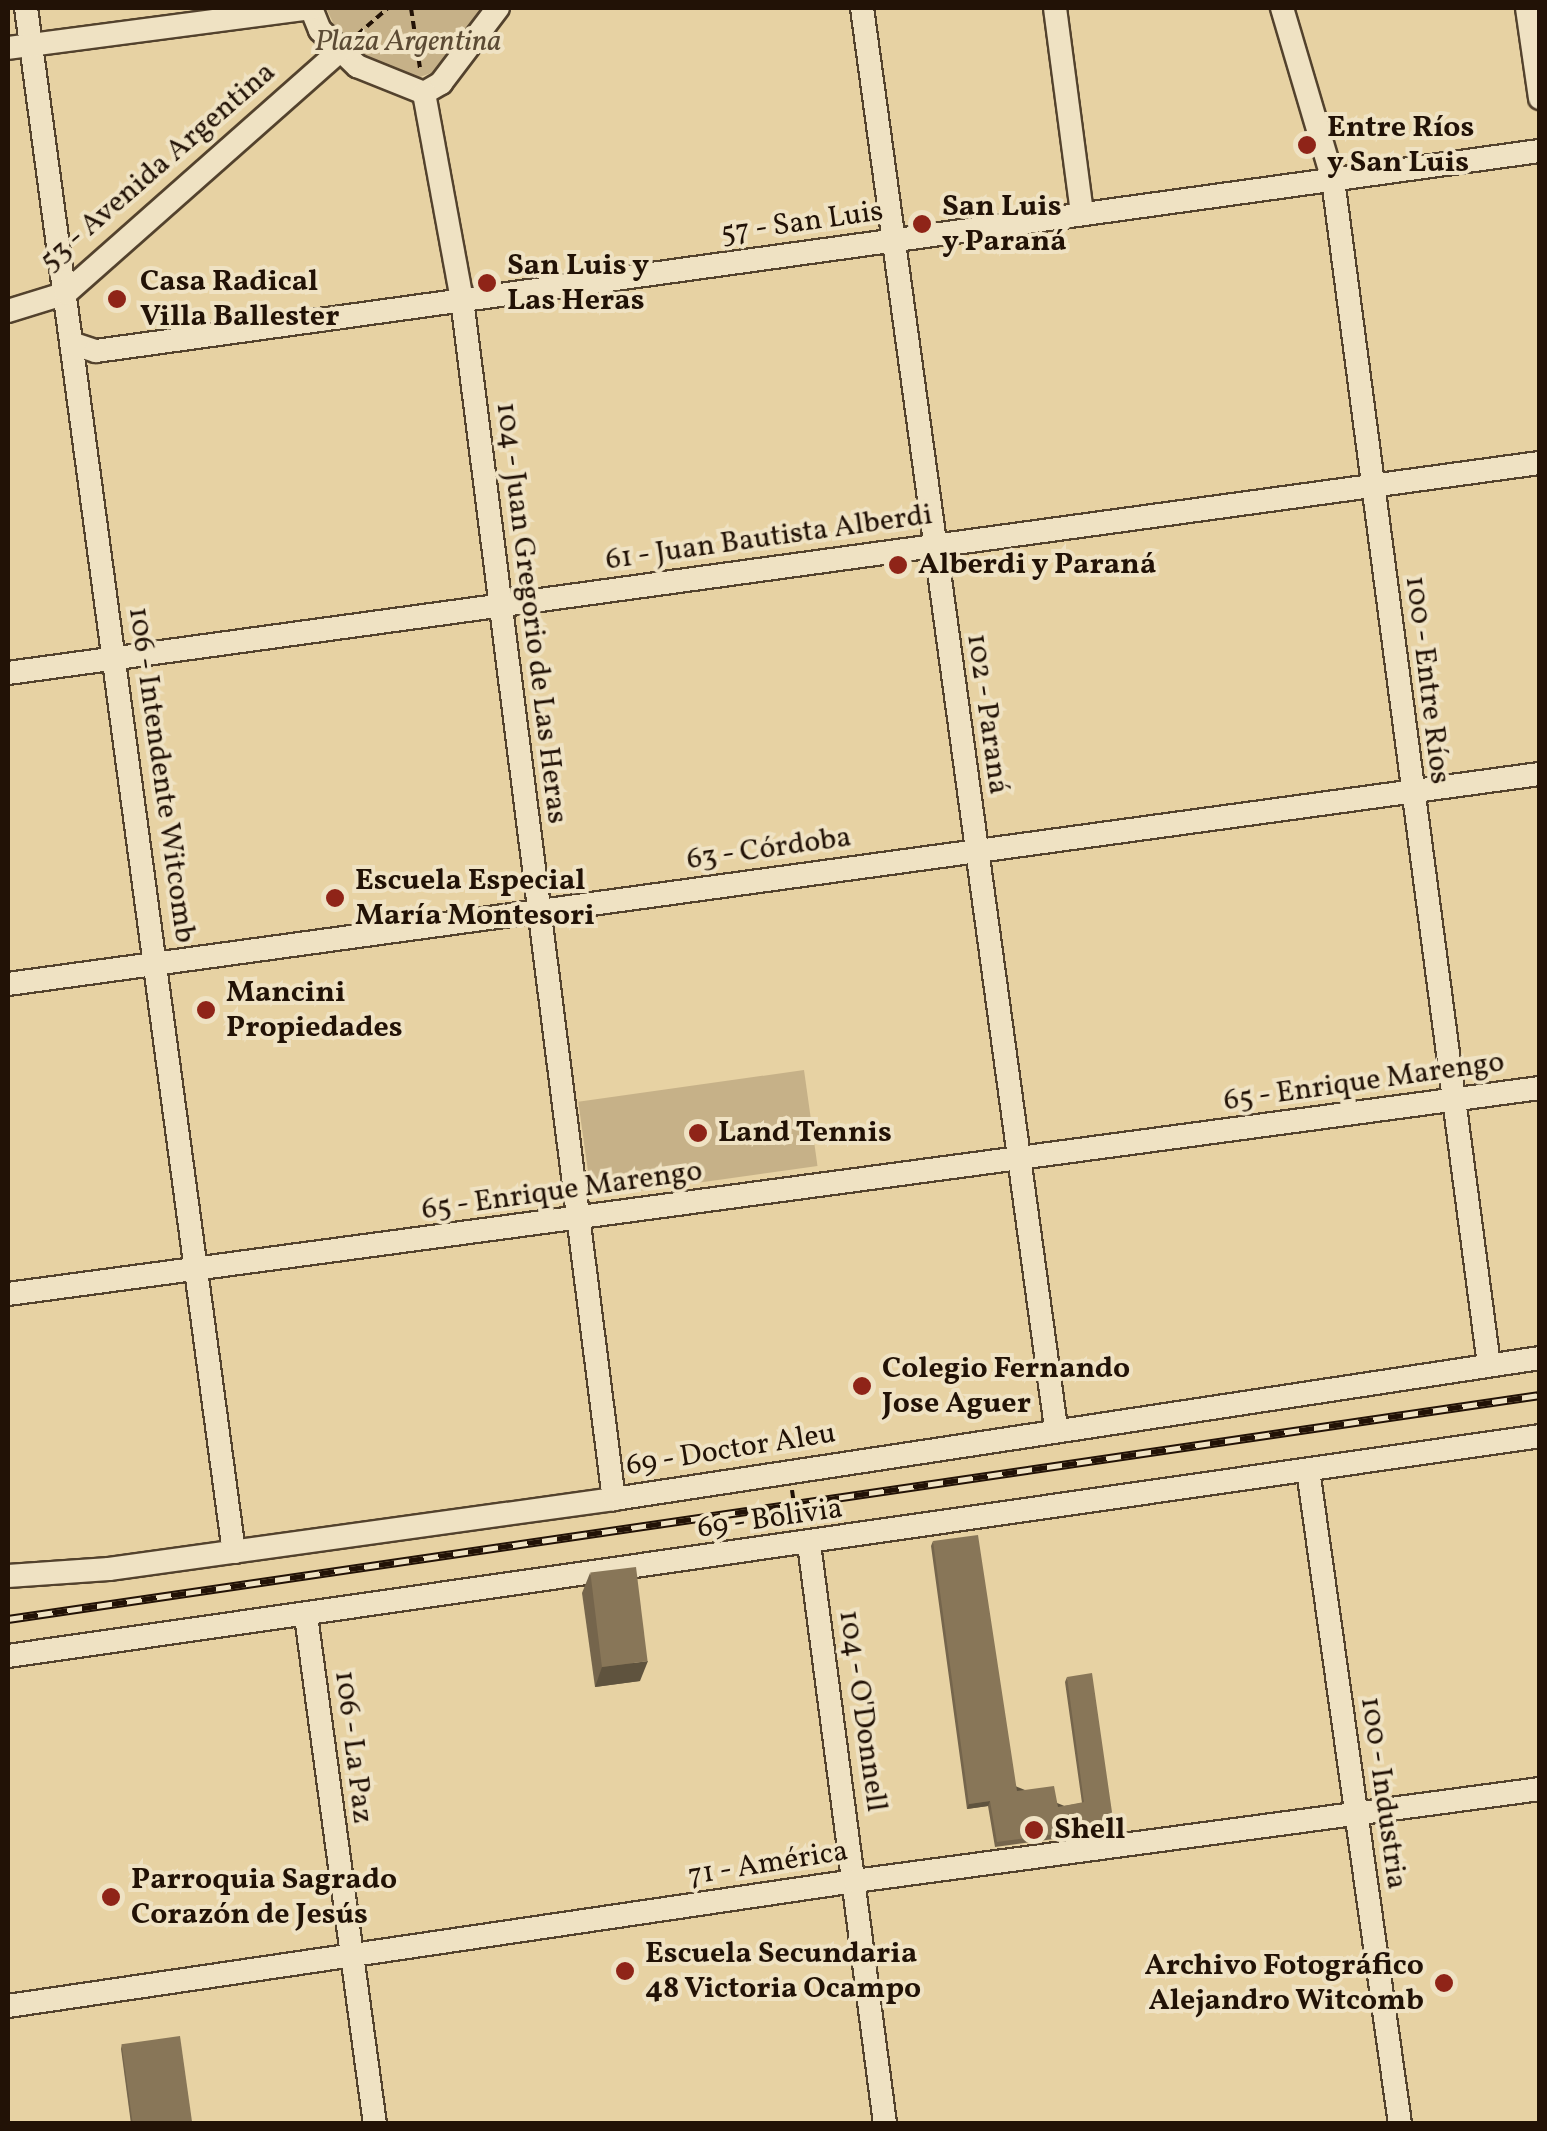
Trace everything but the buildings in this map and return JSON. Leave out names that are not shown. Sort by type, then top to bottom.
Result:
[{"type":"street","name":"106 - Intendente Witcomb","points":[[26,8],[19,46],[74,344],[112,658],[158,963],[234,1552]]},
{"type":"street","points":[[19,46],[310,8],[338,52],[379,79],[424,93],[442,83],[498,8]]},
{"type":"street","name":"102 - Paraná","points":[[862,8],[1016,1160],[1056,1427]]},
{"type":"street","points":[[1055,8],[1082,212]]},
{"type":"street","name":"100 - Entre Ríos","points":[[1282,8],[1333,180],[1489,1366]]},
{"type":"street","points":[[1527,8],[1540,98]]},
{"type":"street","name":"53 - Avenida Argentina","points":[[8,311],[66,293],[338,52]]},
{"type":"street","name":"104 - Juan Gregorio de Las Heras","points":[[424,93],[462,300],[614,1499]]},
{"type":"street","name":"57 - San Luis","points":[[74,344],[96,351],[1540,151]]},
{"type":"street","name":"61 - Juan Bautista Alberdi","points":[[8,673],[1540,463]]},
{"type":"street","name":"63 - Córdoba","points":[[8,984],[1540,774]]},
{"type":"street","name":"65 - Enrique Marengo","points":[[8,1294],[1540,1088]]},
{"type":"street","name":"69 - Doctor Aleu","points":[[8,1587],[109,1569],[614,1499],[1056,1427],[1540,1358]]},
{"type":"street","name":"69 - Bolivia","points":[[8,1656],[1540,1436]]},
{"type":"street","name":"100 - Industria","points":[[1308,1470],[1400,2124]]},
{"type":"street","name":"104 - O'Donnell","points":[[804,1544],[855,1881],[886,2124]]},
{"type":"street","name":"69 - Doctor Aleu","points":[[8,1576],[109,1569]]},
{"type":"street","name":"106 - La Paz","points":[[306,1616],[350,1958],[376,2124]]},
{"type":"street","name":"71 - América","points":[[8,2006],[855,1881],[1540,1789]]},
{"type":"path","points":[[338,52],[388,8]]},
{"type":"path","points":[[411,8],[424,93]]},
{"type":"path","points":[[790,1471],[804,1544]]},
{"type":"green space","name":"Plaza Argentina","points":[[326,8],[482,8],[431,73],[415,79],[367,62],[339,35]]},
{"type":"green space","name":"Land Tennis","points":[[804,1070],[817,1166],[592,1198],[578,1102]]},
{"type":"railway","points":[[8,1619],[1540,1395]]},
{"type":"place","name":"Entre Ríos y San Luis","points":[[1307,145]]},
{"type":"place","name":"San Luis y Paraná","points":[[922,224]]},
{"type":"place","name":"San Luis y Las Heras","points":[[487,283]]},
{"type":"place","name":"Casa Radical Villa Ballester","points":[[117,299]]},
{"type":"place","name":"Alberdi y Paraná","points":[[898,565]]},
{"type":"place","name":"Escuela Especial María Montesori","points":[[335,898]]},
{"type":"place","name":"Mancini Propiedades","points":[[206,1010]]},
{"type":"place","name":"Land Tennis","points":[[698,1133]]},
{"type":"place","name":"Colegio Fernando Jose Aguer","points":[[862,1386]]},
{"type":"place","name":"Shell","points":[[1034,1830]]},
{"type":"place","name":"Parroquia Sagrado Corazón de Jesús","points":[[111,1897]]},
{"type":"place","name":"Escuela Secundaria 48 Victoria Ocampo","points":[[625,1971]]},
{"type":"place","name":"Archivo Fotográfico Alejandro Witcomb","points":[[1444,1983]]}]
